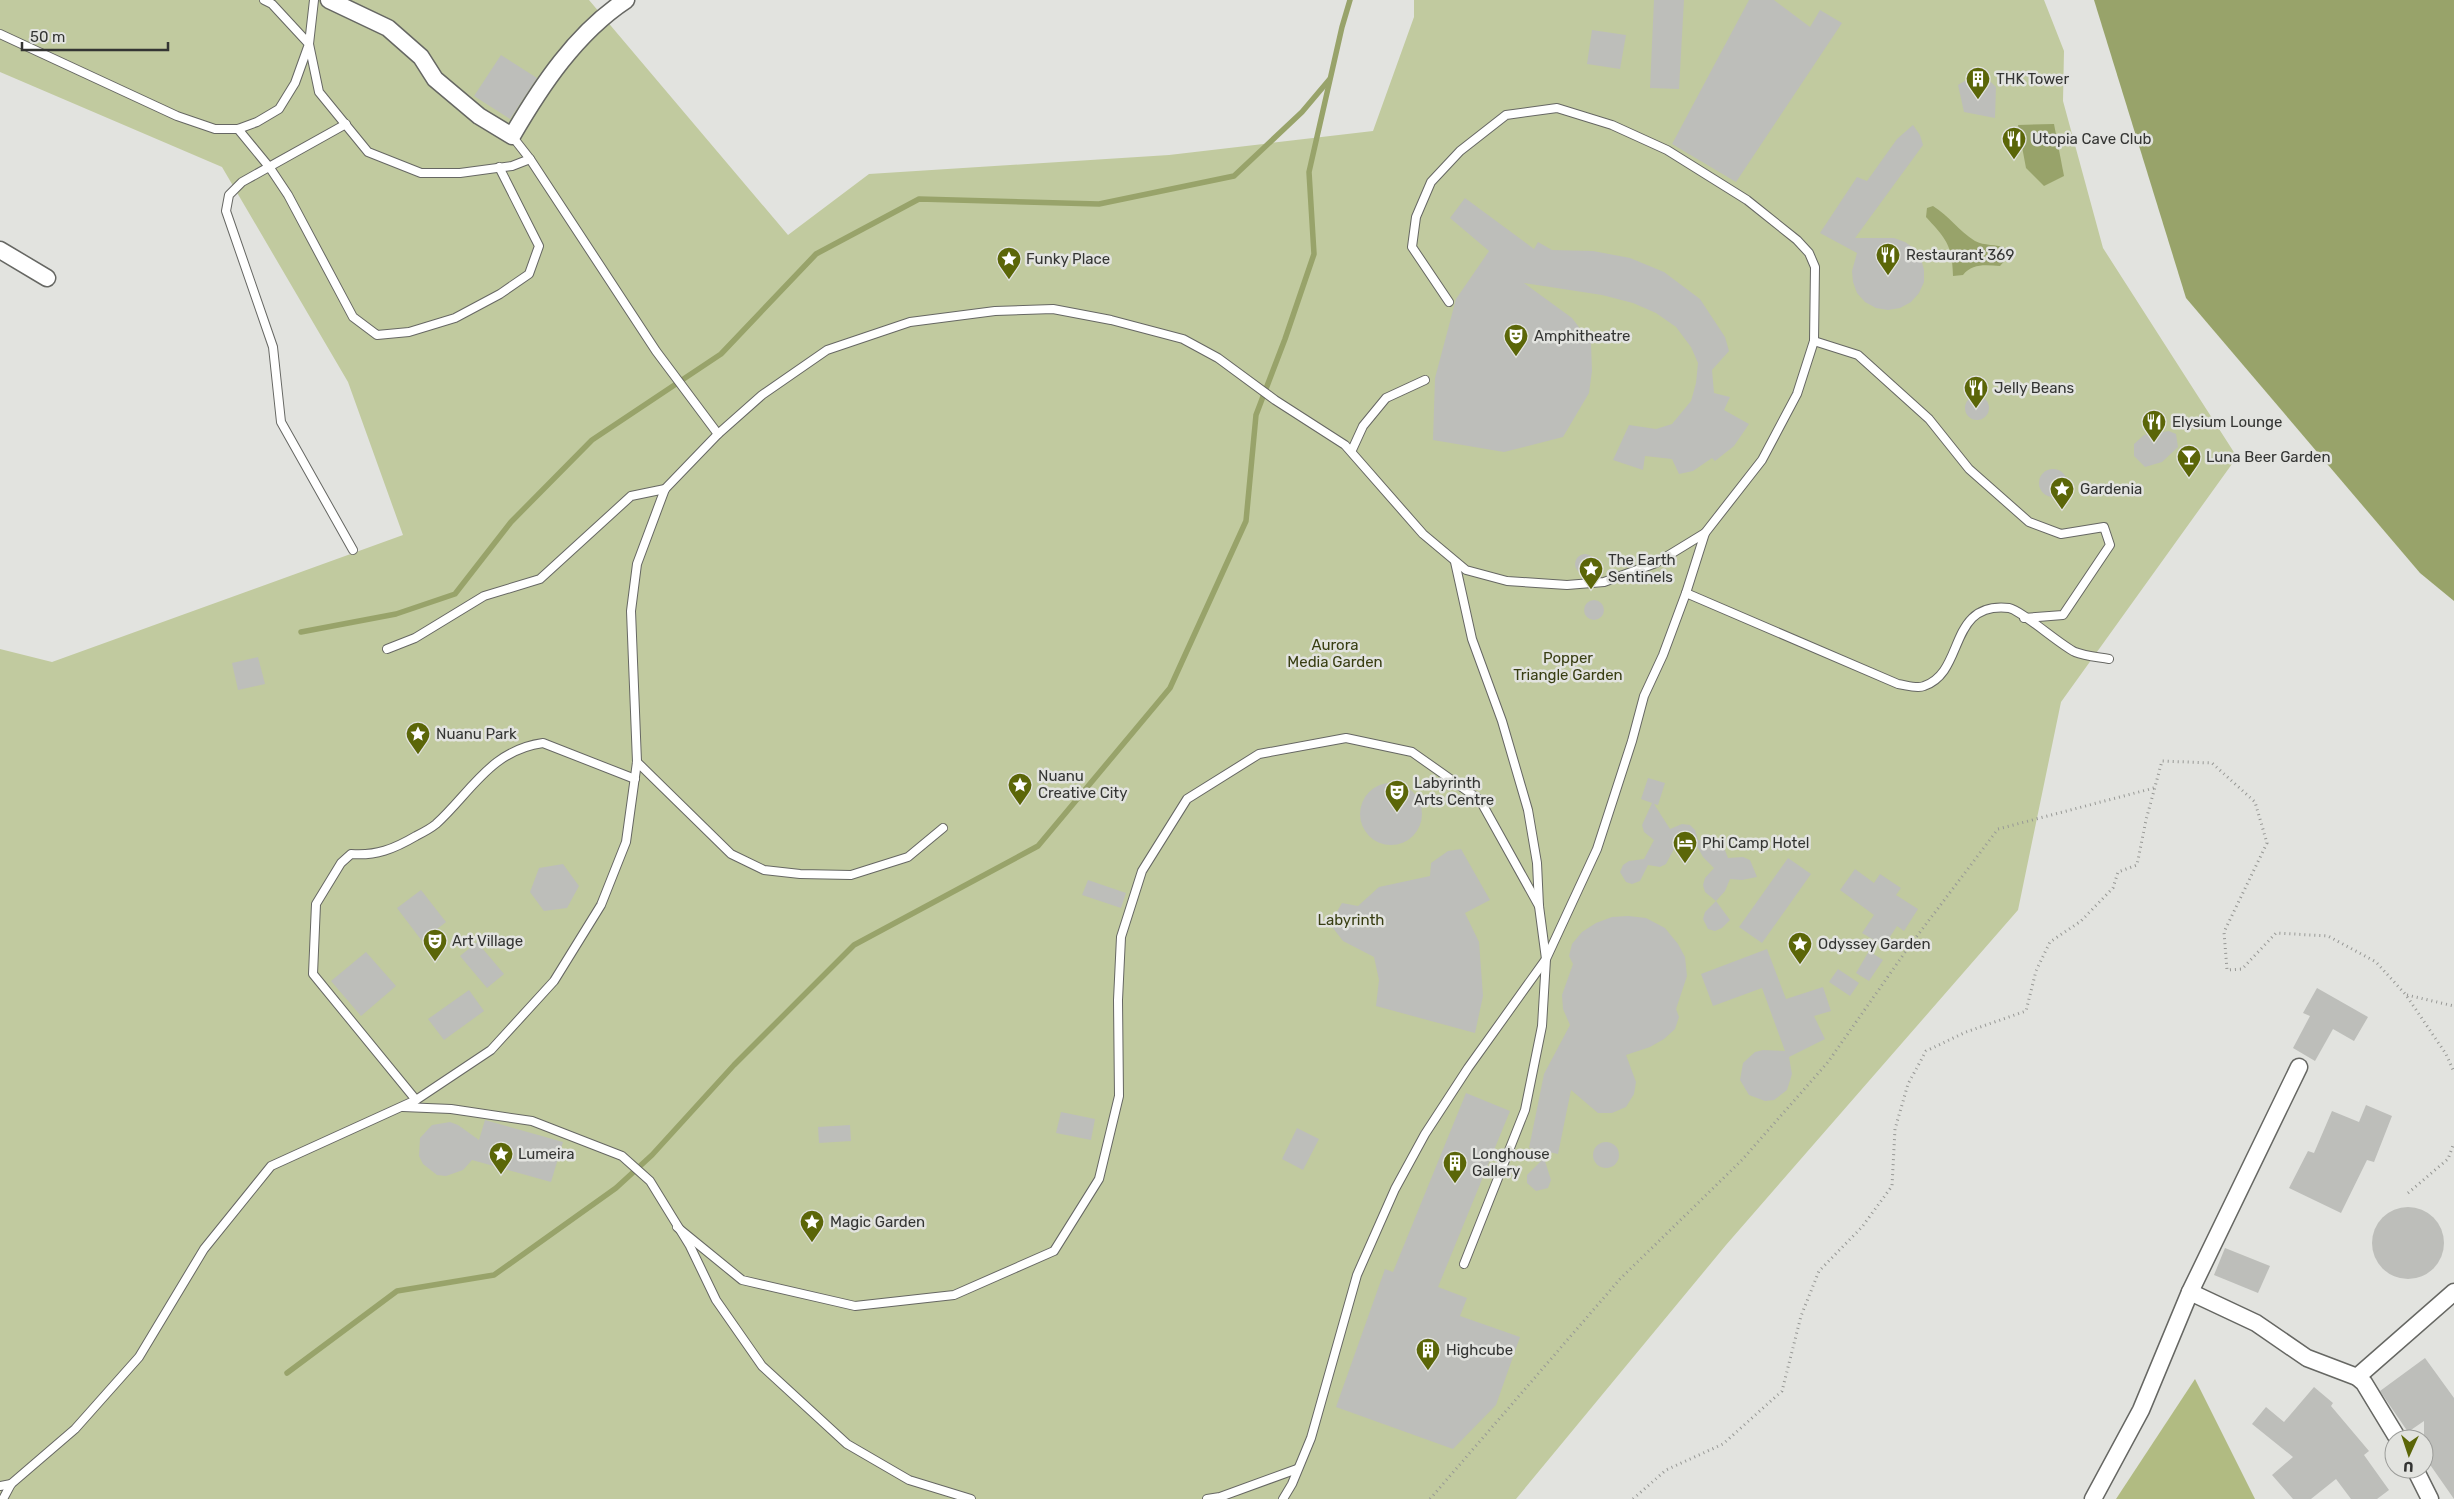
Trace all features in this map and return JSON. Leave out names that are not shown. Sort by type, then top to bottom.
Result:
[{"type":"street","points":[[329,0],[388,28],[421,57],[435,79],[479,116],[512,136],[534,99],[557,67],[598,24],[626,0]]},
{"type":"street","points":[[0,250],[47,278]]},
{"type":"street","points":[[2093,1499],[2141,1410],[2190,1292],[2299,1067]]},
{"type":"street","points":[[2190,1292],[2256,1323],[2307,1358],[2357,1377],[2364,1383],[2392,1429]]},
{"type":"street","points":[[2357,1377],[2454,1292]]},
{"type":"street","points":[[2420,1479],[2430,1499]]},
{"type":"lane","points":[[264,0],[272,4],[309,44],[319,92],[368,152],[421,173],[460,173],[512,166],[530,160]]},
{"type":"lane","points":[[0,34],[177,116],[215,129],[238,129],[257,122],[279,109],[295,84],[309,44],[314,0]]},
{"type":"lane","points":[[1283,1499],[1311,1438],[1357,1275],[1395,1190],[1425,1134],[1468,1068],[1546,959],[1597,849],[1632,741],[1644,696],[1686,593],[1705,533],[1762,460],[1797,394],[1814,341],[1815,268],[1809,253],[1797,240],[1748,200],[1667,150],[1612,125],[1557,108],[1506,115],[1460,151],[1430,182],[1416,217],[1412,247],[1449,302]]},
{"type":"lane","points":[[346,124],[242,182],[229,195],[226,212],[273,346],[281,422],[353,550]]},
{"type":"lane","points":[[238,129],[270,168],[288,195],[353,317],[377,335],[409,332],[455,318],[500,294],[529,274],[539,246],[499,167]]},
{"type":"lane","points":[[512,136],[530,160],[656,351],[718,434]]},
{"type":"lane","points":[[3,1499],[11,1484],[75,1429],[139,1357],[204,1249],[271,1166],[416,1100],[491,1050],[554,981],[601,905],[626,842],[638,762],[631,662],[631,611],[637,564],[665,489],[718,434],[762,395],[827,350],[910,322],[995,311],[1053,309],[1111,320],[1183,339],[1218,358],[1276,400],[1352,450],[1423,534],[1455,562],[1466,570],[1507,581],[1567,585],[1604,582],[1656,563],[1705,533]]},
{"type":"lane","points":[[1814,341],[1858,355],[1929,419],[1968,468],[2029,522],[2062,534],[2104,527],[2110,545],[2063,615],[2024,618]]},
{"type":"lane","points":[[1352,450],[1363,426],[1386,398],[1425,380]]},
{"type":"lane","points":[[387,649],[415,638],[484,596],[540,579],[631,496],[665,489]]},
{"type":"lane","points":[[1455,562],[1472,640],[1502,721],[1528,810],[1537,862],[1539,906],[1546,959],[1542,1026],[1525,1110],[1464,1264]]},
{"type":"lane","points":[[1686,593],[1898,684],[1922,687],[1938,680],[1951,659],[1964,626],[1984,610],[2010,608],[2076,652],[2109,659]]},
{"type":"lane","points":[[677,1227],[742,1280],[855,1306],[954,1295],[1054,1251],[1099,1178],[1119,1096],[1118,1000],[1121,937],[1142,871],[1187,799],[1258,754],[1346,738],[1412,752],[1480,800],[1539,906]]},
{"type":"lane","points":[[416,1100],[313,974],[316,904],[340,862],[351,854],[369,855],[395,848],[435,825],[462,794],[494,763],[529,745],[543,742],[635,779]]},
{"type":"lane","points":[[638,762],[731,854],[764,870],[800,874],[852,875],[908,856],[943,828]]},
{"type":"lane","points":[[399,1107],[451,1110],[532,1121],[622,1156],[650,1181],[690,1246],[716,1300],[762,1366],[769,1373],[847,1444],[909,1480],[971,1499]]},
{"type":"lane","points":[[1207,1499],[1220,1497],[1297,1469]]},
{"type":"lane","points":[[0,1486],[11,1484]]},
{"type":"path","points":[[1633,1499],[1666,1470],[1723,1444],[1782,1391],[1801,1316],[1819,1270],[1862,1227],[1892,1186],[1895,1129],[1908,1084],[1926,1051],[1966,1032],[2026,1011],[2036,971],[2050,942],[2081,921],[2113,888],[2118,872],[2137,865],[2162,761],[2212,763],[2255,802],[2268,843],[2224,932],[2227,970],[2242,969],[2276,933],[2328,936],[2376,962],[2406,995],[2446,1054],[2454,1072]]},
{"type":"path","points":[[1430,1499],[1620,1279],[1742,1160],[1828,1062],[1908,948],[1998,828],[2155,788]]},
{"type":"path","points":[[2406,995],[2454,1006]]},
{"type":"path","points":[[2408,1193],[2448,1159],[2454,1143]]},
{"type":"green space","name":"Nuanu Creative City","points":[[0,0],[589,0],[788,235],[869,174],[1169,155],[1373,131],[1414,17],[1414,0],[2044,0],[2064,51],[2063,101],[2103,248],[2237,457],[2061,702],[2018,910],[1726,1245],[1516,1499],[0,1499],[0,649],[52,662],[403,535],[348,382],[222,167],[0,72]]},
{"type":"shaded area","points":[[2094,0],[2454,0],[2454,601],[2420,573],[2186,298]]},
{"type":"shaded area","points":[[2054,124],[2064,176],[2044,186],[2026,168],[2018,125]]},
{"type":"shaded area","points":[[1933,206],[1975,241],[2006,248],[2007,258],[2000,266],[1985,265],[1975,267],[1963,275],[1953,276],[1950,250],[1947,243],[1926,217],[1927,208]]},
{"type":"shaded area","points":[[2195,1379],[2255,1499],[2116,1499]]},
{"type":"building","points":[[1654,0],[1684,0],[1679,89],[1650,88]]},
{"type":"building","points":[[1749,0],[1774,0],[1810,27],[1820,10],[1842,23],[1736,182],[1672,144]]},
{"type":"building","points":[[1592,30],[1626,35],[1620,69],[1587,64]]},
{"type":"building","points":[[501,55],[537,78],[510,119],[474,96]]},
{"type":"building","name":"THK Tower","points":[[1980,72],[1996,87],[1995,118],[1964,112],[1958,85]]},
{"type":"building","points":[[1913,125],[1920,135],[1923,145],[1855,238],[1894,238],[1905,242],[1915,249],[1921,259],[1924,270],[1924,282],[1919,293],[1911,302],[1900,308],[1888,310],[1876,308],[1865,302],[1857,293],[1853,282],[1852,271],[1857,253],[1820,233],[1857,177],[1867,181],[1897,139]]},
{"type":"building","points":[[1465,198],[1534,249],[1538,242],[1552,250],[1593,251],[1630,258],[1664,272],[1700,299],[1725,337],[1729,351],[1712,370],[1714,393],[1730,397],[1724,410],[1749,424],[1734,446],[1715,461],[1712,458],[1693,471],[1679,474],[1672,459],[1645,456],[1643,470],[1613,460],[1629,425],[1656,429],[1672,424],[1691,401],[1696,383],[1698,363],[1691,347],[1676,327],[1656,313],[1633,303],[1602,295],[1524,283],[1572,318],[1591,343],[1592,371],[1589,393],[1563,437],[1504,452],[1433,440],[1435,378],[1456,299],[1489,251],[1450,218]]},
{"type":"building","points":[[1977,396],[1986,399],[1989,408],[1986,417],[1977,420],[1968,417],[1965,408],[1968,399]]},
{"type":"building","points":[[2169,431],[2176,434],[2178,447],[2162,462],[2145,467],[2134,456],[2134,444],[2144,435]]},
{"type":"building","points":[[2053,469],[2063,473],[2067,483],[2063,493],[2053,497],[2043,493],[2039,483],[2043,473]]},
{"type":"building","points":[[1585,554],[1592,557],[1595,564],[1592,571],[1585,574],[1578,571],[1575,564],[1578,557]]},
{"type":"building","points":[[1594,600],[1601,603],[1604,610],[1601,617],[1594,620],[1587,617],[1584,610],[1587,603]]},
{"type":"building","points":[[258,657],[265,684],[238,690],[232,663]]},
{"type":"building","points":[[1648,778],[1665,783],[1658,805],[1654,804],[1670,829],[1682,824],[1690,825],[1695,830],[1698,840],[1718,840],[1723,845],[1728,858],[1743,857],[1750,860],[1757,877],[1742,880],[1730,879],[1725,891],[1716,901],[1705,892],[1703,885],[1705,878],[1714,868],[1703,857],[1697,846],[1674,849],[1666,864],[1660,867],[1648,865],[1640,881],[1632,884],[1626,882],[1620,872],[1623,865],[1629,861],[1644,859],[1654,840],[1644,832],[1642,825],[1652,803],[1641,799]]},
{"type":"building","points":[[1391,783],[1408,788],[1413,792],[1417,797],[1422,814],[1417,831],[1413,836],[1408,840],[1391,845],[1374,840],[1369,836],[1365,831],[1360,814],[1365,797],[1369,792],[1374,788]]},
{"type":"building","points":[[1461,849],[1490,900],[1465,913],[1479,942],[1483,996],[1475,1033],[1376,1006],[1379,980],[1374,957],[1343,941],[1333,928],[1335,915],[1342,903],[1358,906],[1379,887],[1430,876],[1431,863],[1448,851]]},
{"type":"building","points":[[1788,858],[1811,874],[1762,943],[1739,927]]},
{"type":"building","points":[[563,864],[579,886],[567,908],[544,911],[530,892],[539,868]]},
{"type":"building","points":[[1855,869],[1874,883],[1880,874],[1901,888],[1896,895],[1918,909],[1904,931],[1897,926],[1884,946],[1862,933],[1874,915],[1840,890]]},
{"type":"building","points":[[1088,880],[1126,893],[1121,908],[1082,895]]},
{"type":"building","points":[[421,890],[446,922],[422,941],[397,908]]},
{"type":"building","points":[[1716,901],[1730,920],[1722,928],[1715,931],[1708,929],[1703,919],[1705,912]]},
{"type":"building","points":[[1612,917],[1646,918],[1665,928],[1678,944],[1685,957],[1687,976],[1676,1009],[1679,1017],[1675,1029],[1664,1039],[1650,1047],[1626,1055],[1636,1082],[1634,1094],[1626,1107],[1612,1113],[1598,1113],[1571,1090],[1558,1154],[1529,1148],[1544,1074],[1570,1025],[1563,1009],[1562,995],[1573,964],[1569,956],[1572,944],[1582,932],[1596,923]]},
{"type":"building","points":[[477,942],[504,974],[487,988],[460,956]]},
{"type":"building","points":[[1767,949],[1786,999],[1823,987],[1831,1011],[1814,1016],[1825,1039],[1789,1057],[1792,1074],[1787,1090],[1774,1100],[1765,1101],[1749,1095],[1740,1080],[1743,1063],[1755,1052],[1763,1050],[1785,1051],[1762,988],[1713,1006],[1701,974]]},
{"type":"building","points":[[1869,951],[1883,960],[1869,981],[1856,973]]},
{"type":"building","points":[[366,952],[396,986],[361,1016],[331,981]]},
{"type":"building","points":[[1838,969],[1859,983],[1850,996],[1829,982]]},
{"type":"building","points":[[2317,988],[2368,1017],[2354,1041],[2333,1029],[2315,1061],[2293,1048],[2310,1016],[2303,1013]]},
{"type":"building","points":[[469,990],[484,1011],[444,1040],[428,1019]]},
{"type":"building","name":"Highcube","points":[[1466,1093],[1510,1111],[1438,1287],[1467,1298],[1460,1316],[1520,1337],[1496,1405],[1453,1449],[1336,1407],[1385,1269],[1393,1272]]},
{"type":"building","points":[[2366,1105],[2392,1116],[2374,1162],[2367,1160],[2341,1213],[2289,1188],[2308,1151],[2314,1153],[2332,1111],[2359,1122]]},
{"type":"building","points":[[1061,1112],[1095,1119],[1091,1140],[1056,1133]]},
{"type":"building","points":[[485,1120],[563,1142],[551,1182],[472,1160],[463,1170],[446,1176],[437,1175],[423,1164],[419,1156],[420,1138],[432,1125],[450,1122],[458,1125],[479,1140]]},
{"type":"building","points":[[850,1125],[851,1141],[819,1143],[818,1127]]},
{"type":"building","points":[[1297,1128],[1319,1139],[1303,1170],[1282,1159]]},
{"type":"building","points":[[1606,1142],[1615,1146],[1619,1155],[1615,1164],[1606,1168],[1597,1164],[1593,1155],[1597,1146]]},
{"type":"building","points":[[1544,1158],[1551,1180],[1548,1188],[1536,1191],[1527,1183],[1527,1175]]},
{"type":"building","points":[[2408,1207],[2428,1213],[2438,1223],[2444,1243],[2438,1263],[2428,1273],[2408,1279],[2388,1273],[2378,1263],[2372,1243],[2378,1223],[2388,1213]]},
{"type":"building","points":[[2225,1248],[2270,1266],[2258,1293],[2214,1275]]},
{"type":"building","points":[[2425,1358],[2454,1398],[2454,1499],[2434,1470],[2434,1429],[2424,1429],[2424,1421],[2412,1429],[2406,1429],[2380,1391]]},
{"type":"building","points":[[2314,1387],[2333,1403],[2331,1406],[2369,1451],[2364,1455],[2389,1490],[2377,1499],[2351,1499],[2336,1479],[2311,1499],[2293,1499],[2272,1475],[2293,1457],[2252,1424],[2266,1407],[2284,1422]]},
{"type":"waterway","points":[[287,1373],[397,1291],[494,1275],[616,1188],[652,1155],[734,1065],[854,945],[1038,846],[1170,688],[1246,521],[1256,415],[1285,339],[1314,254],[1309,172],[1342,27],[1350,0]]},
{"type":"waterway","points":[[301,632],[396,614],[455,594],[511,522],[592,440],[721,354],[816,254],[919,199],[1099,204],[1234,176],[1302,112],[1329,80]]},
{"type":"place","name":"THK Tower","points":[[1978,100]]},
{"type":"place","name":"Utopia Cave Club","points":[[2014,160]]},
{"type":"place","name":"Restaurant 369","points":[[1888,276]]},
{"type":"place","name":"Funky Place","points":[[1009,280]]},
{"type":"place","name":"Amphitheatre","points":[[1516,357]]},
{"type":"place","name":"Jelly Beans","points":[[1976,409]]},
{"type":"place","name":"Elysium Lounge","points":[[2154,443]]},
{"type":"place","name":"Luna Beer Garden","points":[[2189,478]]},
{"type":"place","name":"Gardenia","points":[[2062,510]]},
{"type":"place","name":"The Earth Sentinels","points":[[1591,590]]},
{"type":"place","name":"Nuanu Park","points":[[418,755]]},
{"type":"place","name":"Nuanu Creative City","points":[[1020,806]]},
{"type":"place","name":"Labyrinth Arts Centre","points":[[1397,813]]},
{"type":"place","name":"Phi Camp Hotel","points":[[1685,864]]},
{"type":"place","name":"Art Village","points":[[435,962]]},
{"type":"place","name":"Odyssey Garden","points":[[1800,965]]},
{"type":"place","name":"Lumeira","points":[[501,1175]]},
{"type":"place","name":"Longhouse Gallery","points":[[1455,1184]]},
{"type":"place","name":"Magic Garden","points":[[812,1243]]},
{"type":"place","name":"Highcube","points":[[1428,1371]]},
{"type":"park label","name":"Aurora Media Garden","points":[[1335,654]]},
{"type":"park label","name":"Popper Triangle Garden","points":[[1568,666]]},
{"type":"park label","name":"Labyrinth","points":[[1351,920]]}]
